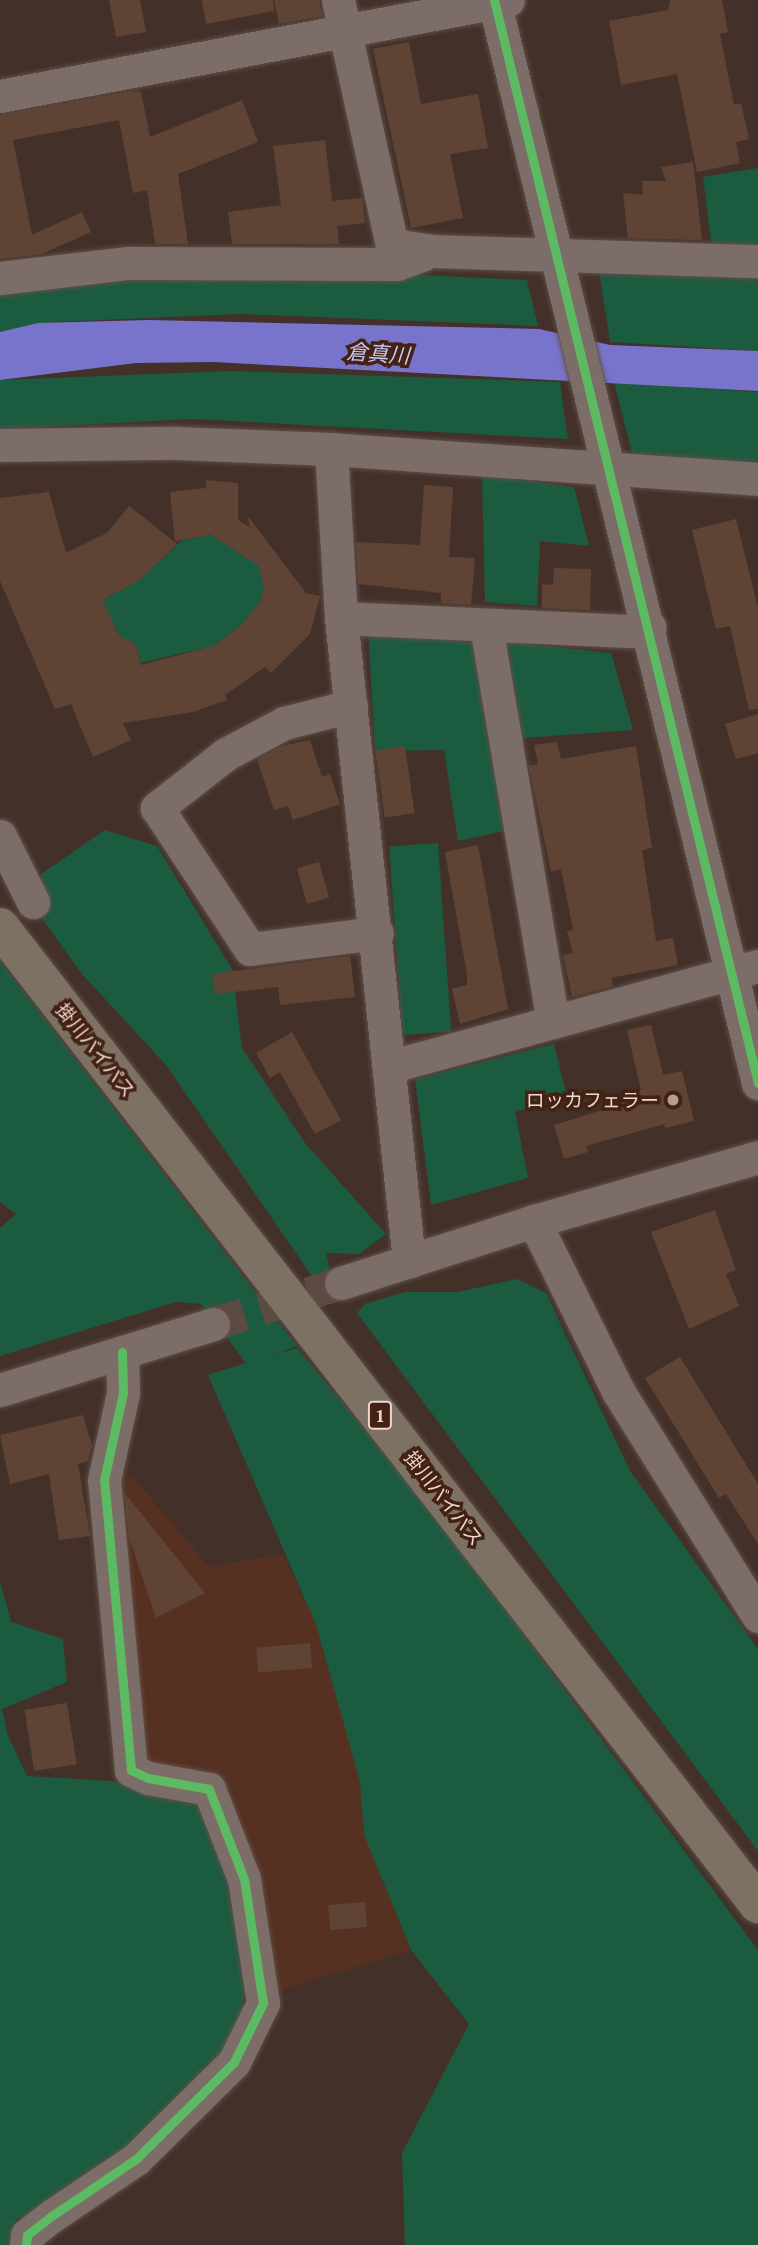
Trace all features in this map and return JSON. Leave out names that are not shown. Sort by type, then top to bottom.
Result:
[{"type":"highway","name":"掛川バイパス","points":[[0,927],[758,1904]]},
{"type":"street","points":[[0,96],[341,15],[499,1],[604,452],[744,969],[758,1083]]},
{"type":"street","points":[[341,15],[393,244],[560,268],[758,261]]},
{"type":"street","points":[[0,278],[128,263],[397,264],[432,251]]},
{"type":"street","points":[[0,445],[163,443],[331,449],[604,452],[758,479]]},
{"type":"street","points":[[331,449],[341,618],[392,1066],[409,1261]]},
{"type":"street","points":[[341,618],[629,631],[650,627]]},
{"type":"street","points":[[486,626],[553,1021]]},
{"type":"street","points":[[351,706],[272,730],[226,754],[157,808],[250,949],[377,933]]},
{"type":"street","points":[[0,836],[33,902]]},
{"type":"street","points":[[392,1066],[744,969]]},
{"type":"street","points":[[341,1283],[534,1221],[758,1157]]},
{"type":"street","points":[[534,1221],[618,1391],[758,1616]]},
{"type":"street","points":[[0,1390],[213,1324]]},
{"type":"street","points":[[26,2245],[27,2235],[52,2215],[135,2159],[234,2062],[263,2003],[244,1880],[209,1789],[148,1778],[131,1770],[104,1480],[123,1393],[122,1352]]},
{"type":"shaded area","points":[[132,1476],[209,1567],[283,1554],[316,1625],[361,1783],[364,1835],[411,1950],[262,1996],[215,1789],[131,1770],[104,1480]]},
{"type":"green space","points":[[758,168],[758,249],[712,248],[703,177]]},
{"type":"green space","points":[[598,264],[758,270],[758,351],[610,342]]},
{"type":"green space","points":[[318,270],[527,280],[538,326],[241,314],[55,322],[0,332],[0,284]]},
{"type":"green space","points":[[231,371],[560,382],[568,439],[193,419],[0,429],[0,380]]},
{"type":"green space","points":[[614,382],[758,392],[758,476],[635,465]]},
{"type":"green space","points":[[482,475],[574,487],[589,546],[540,541],[537,606],[485,602]]},
{"type":"green space","points":[[232,532],[226,544],[246,558],[255,548],[266,583],[260,602],[242,625],[213,646],[141,663],[135,643],[119,636],[103,600],[140,580],[182,540]]},
{"type":"green space","points":[[368,630],[472,643],[504,831],[458,841],[444,750],[375,751]]},
{"type":"green space","points":[[507,642],[611,653],[633,730],[522,738]]},
{"type":"green space","points":[[105,830],[157,846],[232,969],[242,1048],[305,1143],[386,1234],[359,1254],[326,1253],[333,1282],[318,1285],[166,1065],[82,974],[43,920],[41,874]]},
{"type":"green space","points":[[438,843],[451,1032],[402,1035],[389,846]]},
{"type":"green space","points":[[0,961],[297,1346],[273,1355],[297,1348],[362,1426],[450,1536],[758,1950],[758,2245],[405,2245],[402,2153],[469,2024],[411,1950],[364,1835],[360,1782],[316,1625],[208,1375],[246,1363],[201,1304],[176,1302],[0,1356],[0,1228],[16,1214],[0,1202]]},
{"type":"green space","points":[[554,1044],[567,1097],[515,1112],[528,1178],[431,1205],[415,1079]]},
{"type":"green space","points":[[517,1279],[546,1293],[630,1471],[758,1649],[758,1851],[357,1313],[365,1304],[405,1292],[458,1292]]},
{"type":"green space","points":[[0,1581],[11,1622],[63,1639],[67,1682],[2,1709],[8,1736],[27,1776],[128,1782],[218,1811],[253,1939],[234,2062],[53,2215],[15,2219],[15,2245],[0,2245]]},
{"type":"water","name":"倉真川","points":[[149,320],[539,329],[610,345],[758,351],[758,391],[213,362],[136,363],[0,380],[0,332],[38,323]]},
{"type":"building","points":[[109,0],[140,0],[146,32],[116,37]]},
{"type":"building","points":[[202,0],[273,0],[274,11],[206,24]]},
{"type":"building","points":[[274,0],[319,0],[322,16],[279,24]]},
{"type":"building","points":[[670,0],[722,0],[728,32],[720,34],[734,105],[741,103],[749,139],[736,142],[740,163],[697,172],[677,74],[621,85],[609,21],[668,10]]},
{"type":"building","points":[[409,42],[421,104],[478,94],[488,148],[450,154],[463,218],[411,228],[373,49]]},
{"type":"building","points":[[132,91],[141,92],[150,137],[242,100],[258,142],[178,174],[188,244],[155,244],[147,190],[133,193],[119,120],[13,140],[32,235],[82,212],[91,232],[42,254],[0,259],[0,115]]},
{"type":"building","points":[[325,140],[332,201],[362,198],[365,223],[337,226],[339,244],[232,244],[228,212],[281,205],[273,146]]},
{"type":"building","points":[[693,162],[702,240],[628,238],[623,193],[643,195],[642,181],[666,181],[661,167]]},
{"type":"building","points":[[206,480],[238,483],[238,520],[250,527],[247,515],[306,593],[320,596],[310,634],[271,673],[265,667],[225,695],[227,700],[193,712],[123,723],[131,740],[93,757],[71,704],[55,709],[0,581],[0,498],[49,492],[66,553],[107,533],[129,506],[177,544],[140,580],[103,600],[119,636],[135,643],[141,665],[213,646],[242,625],[260,602],[264,589],[259,566],[211,535],[175,541],[170,492],[206,488]]},
{"type":"building","points":[[424,485],[453,487],[449,557],[475,558],[471,605],[441,603],[441,593],[358,584],[356,542],[420,545]]},
{"type":"building","points":[[736,519],[758,608],[758,709],[749,710],[730,626],[716,629],[692,530]]},
{"type":"building","points":[[554,568],[591,569],[590,610],[542,608],[542,584],[553,585]]},
{"type":"building","points":[[758,714],[758,753],[736,759],[725,724]]},
{"type":"building","points":[[310,740],[322,777],[330,774],[340,804],[293,820],[288,806],[274,810],[257,759],[282,746]]},
{"type":"building","points":[[557,742],[561,759],[636,746],[652,848],[642,850],[656,941],[673,938],[678,965],[611,978],[613,986],[572,997],[563,955],[573,953],[567,931],[573,930],[561,869],[551,872],[529,766],[538,764],[534,745]]},
{"type":"building","points":[[405,746],[414,813],[385,818],[375,750]]},
{"type":"building","points":[[478,845],[508,1009],[460,1024],[452,989],[467,985],[467,974],[445,852]]},
{"type":"building","points":[[319,862],[329,898],[307,904],[297,868]]},
{"type":"building","points":[[350,956],[355,997],[280,1005],[278,987],[215,994],[212,974]]},
{"type":"building","points":[[651,1025],[663,1075],[682,1071],[694,1121],[665,1128],[664,1124],[586,1146],[588,1152],[564,1159],[554,1125],[609,1108],[607,1100],[641,1090],[627,1030]]},
{"type":"building","points":[[292,1032],[341,1120],[315,1134],[280,1072],[270,1078],[256,1053]]},
{"type":"building","points":[[715,1210],[736,1270],[726,1274],[739,1306],[689,1329],[651,1232]]},
{"type":"building","points":[[680,1357],[758,1484],[758,1544],[726,1494],[719,1498],[645,1378]]},
{"type":"building","points":[[83,1415],[92,1446],[88,1461],[78,1464],[90,1536],[59,1540],[49,1474],[10,1484],[0,1435]]},
{"type":"building","points":[[124,1492],[205,1593],[156,1618],[129,1537]]},
{"type":"building","points":[[310,1643],[312,1668],[258,1673],[256,1648]]},
{"type":"building","points":[[67,1703],[77,1764],[34,1771],[25,1710]]},
{"type":"building","points":[[365,1902],[367,1927],[330,1930],[328,1905]]},
{"type":"tunnel","points":[[213,1324],[341,1283]]},
{"type":"cycle path","points":[[494,0],[758,1083]]},
{"type":"cycle path","points":[[26,2245],[27,2235],[136,2159],[234,2062],[263,2003],[244,1879],[209,1789],[148,1778],[131,1770],[104,1480],[123,1393],[122,1352]]},
{"type":"place","name":"ロッカフェラー","points":[[673,1100]]}]
